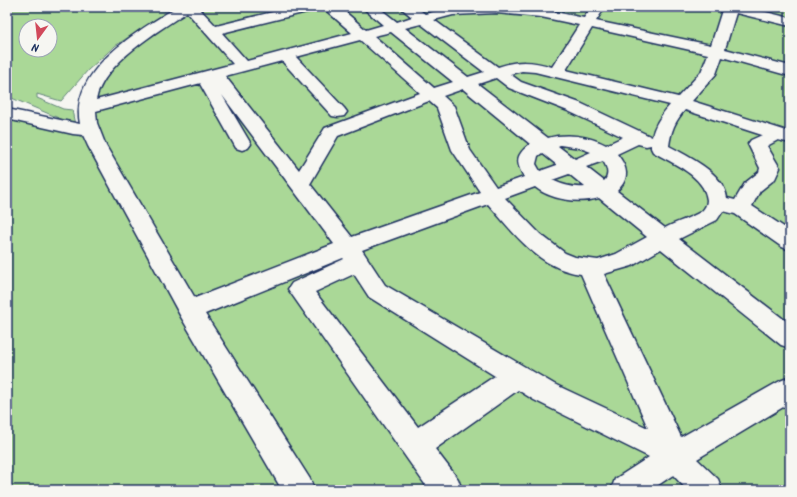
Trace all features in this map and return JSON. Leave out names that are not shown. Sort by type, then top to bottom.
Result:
[{"type":"lane","points":[[186,7],[143,37],[107,66],[93,83],[87,108],[88,125],[97,146],[190,310],[299,490]]},
{"type":"lane","points":[[190,7],[244,67]]},
{"type":"lane","points":[[213,31],[310,7]]},
{"type":"lane","points":[[317,7],[432,94],[445,106],[461,150],[492,196],[532,239],[557,259],[573,265],[598,268],[624,260],[662,238],[710,215],[717,203],[716,191],[705,177],[690,165],[660,148],[574,107],[515,85],[501,72],[425,14],[407,7]]},
{"type":"lane","points":[[340,7],[333,9],[354,35]]},
{"type":"lane","points":[[369,7],[604,190],[662,238],[790,338]]},
{"type":"lane","points":[[556,73],[598,7]]},
{"type":"lane","points":[[660,148],[662,131],[669,117],[708,74],[717,51],[730,7],[754,10],[790,22]]},
{"type":"lane","points":[[87,108],[286,56],[354,35],[395,26],[425,14],[495,8],[541,13],[588,23],[717,51],[790,71]]},
{"type":"lane","points":[[286,56],[338,112]]},
{"type":"lane","points":[[300,184],[331,132],[432,94],[522,66],[535,67],[681,103],[782,136]]},
{"type":"lane","points":[[215,74],[208,84],[242,144]]},
{"type":"lane","points":[[215,74],[300,184],[353,255],[377,291],[544,392],[675,456],[707,490]]},
{"type":"lane","points":[[7,114],[73,129],[90,130]]},
{"type":"lane","points":[[741,208],[752,187],[768,175],[770,168],[757,144],[771,137],[782,136]]},
{"type":"lane","points":[[190,310],[353,255],[492,196],[605,153],[638,137]]},
{"type":"lane","points":[[560,140],[574,141],[588,144],[605,153],[611,158],[617,168],[617,177],[612,185],[604,190],[588,194],[572,194],[557,191],[537,180],[528,169],[527,160],[530,152],[537,146],[544,143],[560,140]]},
{"type":"lane","points":[[717,203],[741,208],[781,231],[790,242]]},
{"type":"lane","points":[[353,255],[300,289],[447,490]]},
{"type":"lane","points":[[589,267],[675,456]]},
{"type":"lane","points":[[415,446],[508,382]]},
{"type":"lane","points":[[626,490],[675,456],[790,389]]},
{"type":"green space","points":[[7,7],[143,7],[167,12],[115,46],[88,70],[61,101],[37,94],[37,98],[63,109],[72,110],[75,125],[7,96]]},
{"type":"green space","points":[[180,7],[790,7],[790,490],[7,490],[7,117],[70,132],[87,139],[81,106],[81,97],[94,73]]}]
